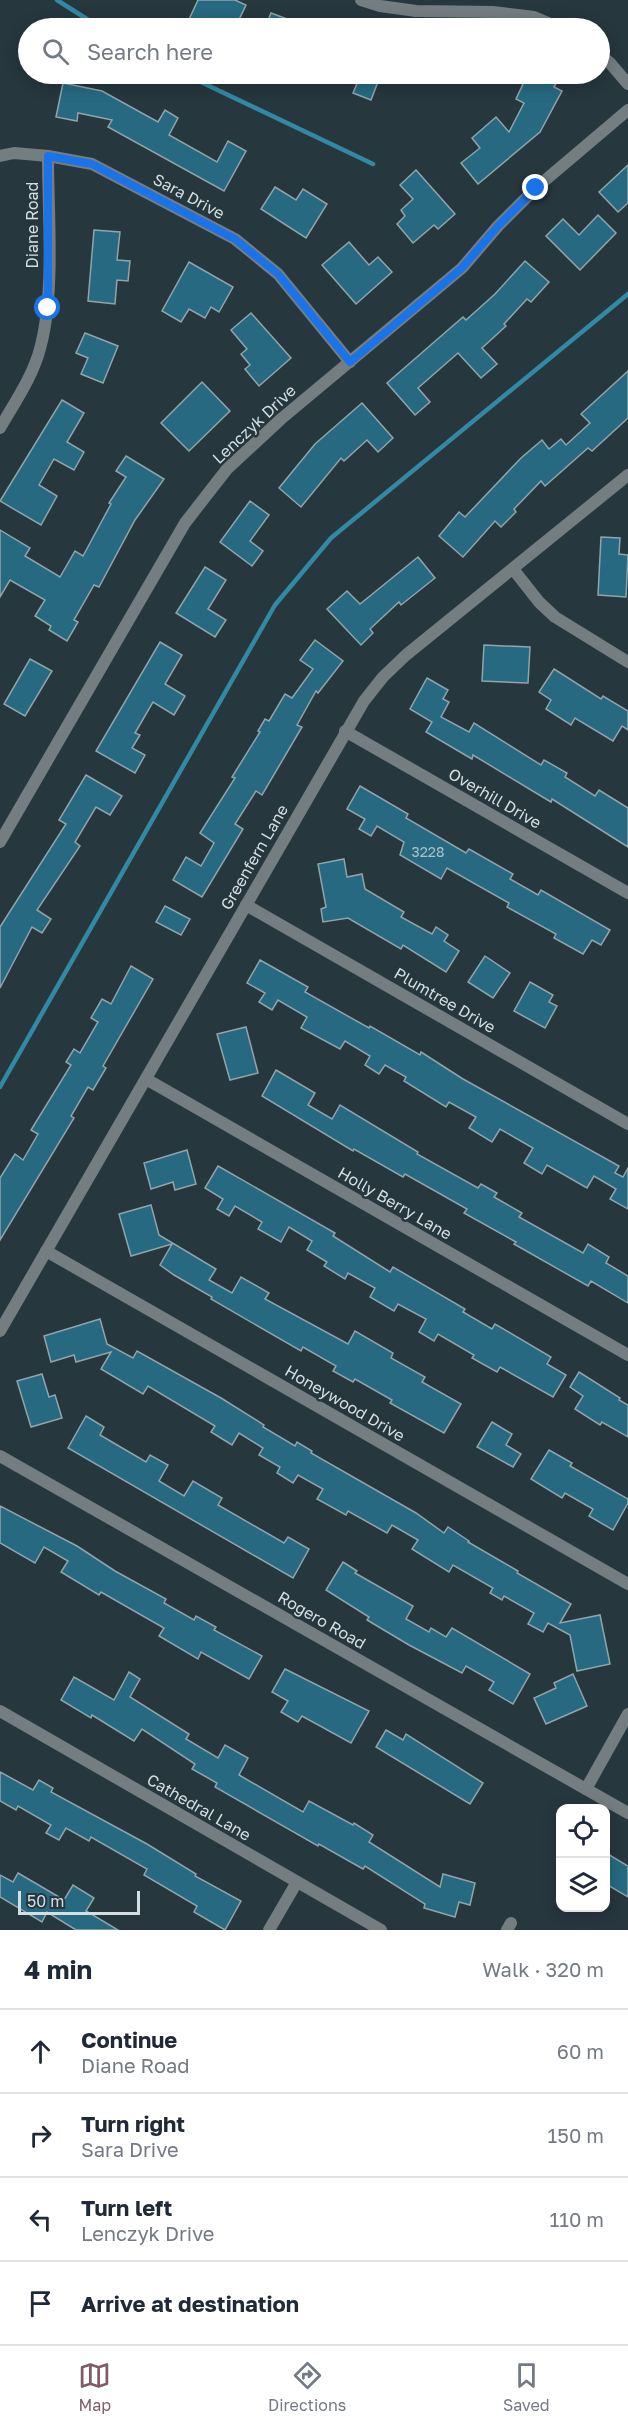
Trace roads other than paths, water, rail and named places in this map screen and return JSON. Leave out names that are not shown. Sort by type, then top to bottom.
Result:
[{"type":"street","points":[[361,0],[380,6],[416,11],[493,12],[536,18]]},
{"type":"street","points":[[610,63],[628,84]]},
{"type":"street","name":"Lenczyk Drive","points":[[0,842],[185,523],[228,469],[282,418],[462,268],[498,226],[536,188],[628,110]]},
{"type":"street","name":"Sara Drive","points":[[0,156],[14,153],[92,164],[235,239],[278,274],[350,362]]},
{"type":"street","name":"Diane Road","points":[[0,428],[23,388],[41,348],[48,308],[48,156]]},
{"type":"street","name":"Greenfern Lane","points":[[0,1331],[364,701],[383,677],[406,655],[628,475]]},
{"type":"street","points":[[513,569],[539,602],[555,617],[628,662]]},
{"type":"street","name":"Overhill Drive","points":[[345,731],[628,893]]},
{"type":"street","name":"Plumtree Drive","points":[[246,905],[628,1124]]},
{"type":"street","name":"Holly Berry Lane","points":[[146,1079],[628,1355]]},
{"type":"street","name":"Honeywood Drive","points":[[46,1251],[628,1584]]},
{"type":"street","name":"Rogero Road","points":[[0,1456],[628,1813]]},
{"type":"street","name":"Cathedral Lane","points":[[0,1711],[381,1930]]},
{"type":"street","points":[[586,1789],[628,1714]]},
{"type":"street","points":[[269,1930],[297,1882]]},
{"type":"waterway","points":[[57,0],[85,18]]},
{"type":"waterway","points":[[205,84],[373,164]]},
{"type":"waterway","points":[[0,1087],[275,605],[331,538],[628,294]]}]
